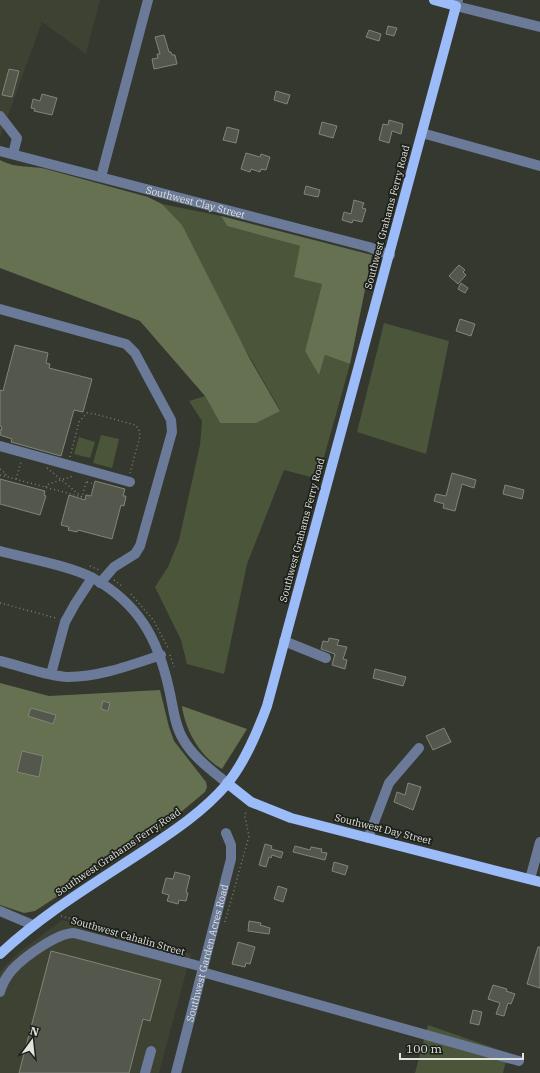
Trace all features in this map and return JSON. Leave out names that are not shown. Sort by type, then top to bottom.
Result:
[{"type":"main road","points":[[434,0],[457,3]]},
{"type":"main road","name":"Southwest Grahams Ferry Road","points":[[0,954],[33,925],[178,828],[227,784],[242,760],[259,726],[267,706],[457,3]]},
{"type":"main road","name":"Southwest Day Street","points":[[227,784],[251,802],[291,818],[540,882]]},
{"type":"street","points":[[101,177],[148,0]]},
{"type":"street","points":[[457,3],[540,27]]},
{"type":"street","points":[[0,116],[17,138],[13,154]]},
{"type":"street","points":[[422,133],[540,166]]},
{"type":"street","name":"Southwest Clay Street","points":[[0,150],[369,247],[390,254]]},
{"type":"street","points":[[0,309],[126,344],[135,353],[171,420],[172,432],[140,546],[135,554],[116,565],[107,574],[96,581],[74,604],[65,622],[51,674]]},
{"type":"street","points":[[0,446],[129,481]]},
{"type":"street","points":[[0,551],[78,572],[96,581],[121,598],[145,625],[161,656],[176,723],[182,738],[196,756],[227,784]]},
{"type":"street","points":[[284,641],[326,658]]},
{"type":"street","points":[[0,660],[67,677],[94,674],[161,656]]},
{"type":"street","points":[[368,838],[389,783],[419,748]]},
{"type":"street","name":"Southwest Garden Acres Road","points":[[176,1073],[231,859],[231,845],[226,833]]},
{"type":"street","points":[[530,879],[540,842]]},
{"type":"street","points":[[0,911],[33,925]]},
{"type":"street","points":[[0,992],[12,970],[51,941],[69,933],[519,1061]]},
{"type":"street","points":[[145,1073],[151,1051]]},
{"type":"path","points":[[68,465],[80,419],[87,413],[95,414],[134,425],[139,429],[140,436],[129,481]]},
{"type":"path","points":[[16,479],[23,452]]},
{"type":"path","points":[[49,460],[47,468],[82,497]]},
{"type":"path","points":[[0,469],[6,474],[5,476]]},
{"type":"path","points":[[82,497],[89,470]]},
{"type":"path","points":[[0,475],[86,498]]},
{"type":"path","points":[[46,487],[46,485],[74,476]]},
{"type":"path","points":[[86,482],[94,484]]},
{"type":"path","points":[[78,572],[85,565],[95,568],[107,574],[123,587]]},
{"type":"path","points":[[127,591],[139,601],[158,627],[168,649],[174,669]]},
{"type":"path","points":[[0,603],[58,618]]},
{"type":"path","points":[[217,768],[224,761]]},
{"type":"path","points":[[242,863],[249,836],[245,813],[251,802]]},
{"type":"path","name":"Southwest Cahalin Street","points":[[53,911],[65,918],[179,951]]},
{"type":"shaded area","points":[[0,0],[100,0],[86,54],[42,22],[0,138]]},
{"type":"shaded area","points":[[62,920],[191,954],[159,1073],[0,1073],[0,972],[18,953]]},
{"type":"green space","points":[[0,160],[12,165],[46,169],[148,197],[162,204],[182,225],[250,359],[280,411],[256,423],[220,423],[205,396],[140,321],[0,268]]},
{"type":"green space","points":[[162,204],[221,216],[227,226],[300,246],[322,284],[305,351],[319,374],[325,355],[350,364],[318,479],[284,470],[247,564],[224,674],[187,664],[181,640],[155,587],[168,567],[179,540],[200,445],[202,421],[189,401],[205,396],[220,423],[280,410]]},
{"type":"green space","points":[[221,216],[372,255],[350,364],[325,355],[319,375],[305,351],[322,284],[294,277],[300,246],[227,226]]},
{"type":"green space","points":[[384,323],[449,341],[426,454],[357,432]]},
{"type":"green space","points":[[101,435],[119,439],[112,468],[93,463]]},
{"type":"green space","points":[[79,437],[95,442],[90,458],[74,454]]},
{"type":"green space","points":[[0,683],[49,696],[160,690],[174,741],[206,782],[207,787],[205,792],[163,827],[35,911],[24,913],[0,905]]},
{"type":"green space","points":[[182,706],[247,729],[222,769],[214,764],[200,750],[186,724]]},
{"type":"green space","points":[[428,1025],[508,1053],[503,1073],[415,1073]]},
{"type":"building","points":[[388,26],[397,28],[394,36],[386,34]]},
{"type":"building","points":[[369,30],[381,34],[379,41],[366,37]]},
{"type":"building","points":[[164,35],[169,52],[171,52],[172,55],[175,55],[177,64],[154,69],[152,59],[158,58],[157,54],[160,54],[155,37]]},
{"type":"building","points":[[9,69],[19,71],[12,97],[2,95]]},
{"type":"building","points":[[276,91],[290,95],[287,104],[274,100]]},
{"type":"building","points":[[42,94],[57,98],[52,115],[34,111],[35,109],[31,108],[33,99],[40,101]]},
{"type":"building","points":[[389,120],[403,124],[401,134],[392,131],[389,143],[379,140],[383,124],[388,125]]},
{"type":"building","points":[[322,122],[337,126],[333,138],[319,134]]},
{"type":"building","points":[[227,127],[239,130],[236,143],[223,140]]},
{"type":"building","points":[[246,153],[260,157],[261,154],[270,157],[266,170],[261,169],[260,172],[251,169],[250,172],[241,169]]},
{"type":"building","points":[[306,186],[320,190],[318,197],[304,194]]},
{"type":"building","points":[[354,200],[364,203],[362,208],[366,209],[362,222],[353,220],[352,223],[342,220],[344,212],[351,214]]},
{"type":"building","points":[[459,265],[465,270],[463,272],[466,275],[458,284],[449,276]]},
{"type":"building","points":[[461,283],[468,288],[465,293],[458,289]]},
{"type":"building","points":[[460,319],[475,324],[471,336],[456,331]]},
{"type":"building","points":[[15,345],[48,353],[46,363],[50,364],[49,368],[92,379],[83,412],[74,410],[61,456],[11,442],[12,439],[0,435],[2,427],[0,426],[0,390],[3,391]]},
{"type":"building","points":[[452,473],[476,480],[474,488],[462,484],[455,511],[443,508],[444,504],[434,501],[436,494],[446,496]]},
{"type":"building","points":[[0,479],[45,491],[44,495],[46,496],[40,515],[0,504]]},
{"type":"building","points":[[95,481],[125,489],[123,496],[126,496],[124,506],[121,505],[112,539],[78,530],[77,532],[68,530],[69,527],[61,525],[69,495],[85,500],[86,495],[91,496]]},
{"type":"building","points":[[505,485],[524,490],[522,499],[503,494]]},
{"type":"building","points":[[329,638],[339,640],[337,645],[347,647],[343,659],[347,660],[345,669],[332,665],[335,654],[321,649],[323,641],[328,642]]},
{"type":"building","points":[[375,669],[406,677],[403,686],[373,678]]},
{"type":"building","points":[[103,701],[110,703],[108,711],[101,709]]},
{"type":"building","points":[[31,708],[56,715],[53,724],[28,716]]},
{"type":"building","points":[[444,728],[451,742],[433,750],[426,736]]},
{"type":"building","points":[[22,751],[43,756],[39,777],[17,772]]},
{"type":"building","points":[[408,783],[421,787],[413,810],[394,802],[397,792],[405,795]]},
{"type":"building","points":[[265,844],[272,846],[271,849],[283,852],[281,858],[272,855],[271,858],[269,857],[266,867],[259,865]]},
{"type":"building","points":[[295,846],[310,850],[311,847],[322,849],[321,852],[327,853],[325,860],[293,852]]},
{"type":"building","points":[[334,862],[348,866],[345,875],[332,871]]},
{"type":"building","points":[[175,872],[190,876],[186,892],[188,893],[186,901],[179,900],[178,904],[167,901],[169,895],[162,893],[166,878],[173,879]]},
{"type":"building","points":[[278,886],[287,889],[283,902],[274,899]]},
{"type":"building","points":[[249,921],[261,923],[260,925],[270,928],[269,934],[248,931]]},
{"type":"building","points":[[238,942],[255,947],[250,964],[246,963],[245,967],[232,964]]},
{"type":"building","points":[[538,947],[540,947],[540,988],[527,984]]},
{"type":"building","points":[[51,951],[161,980],[150,1021],[143,1019],[129,1073],[19,1073]]},
{"type":"building","points":[[493,985],[507,989],[506,991],[515,994],[511,1004],[508,1003],[504,1016],[496,1014],[500,1003],[488,999]]},
{"type":"building","points":[[473,1010],[482,1012],[479,1025],[470,1023]]}]
